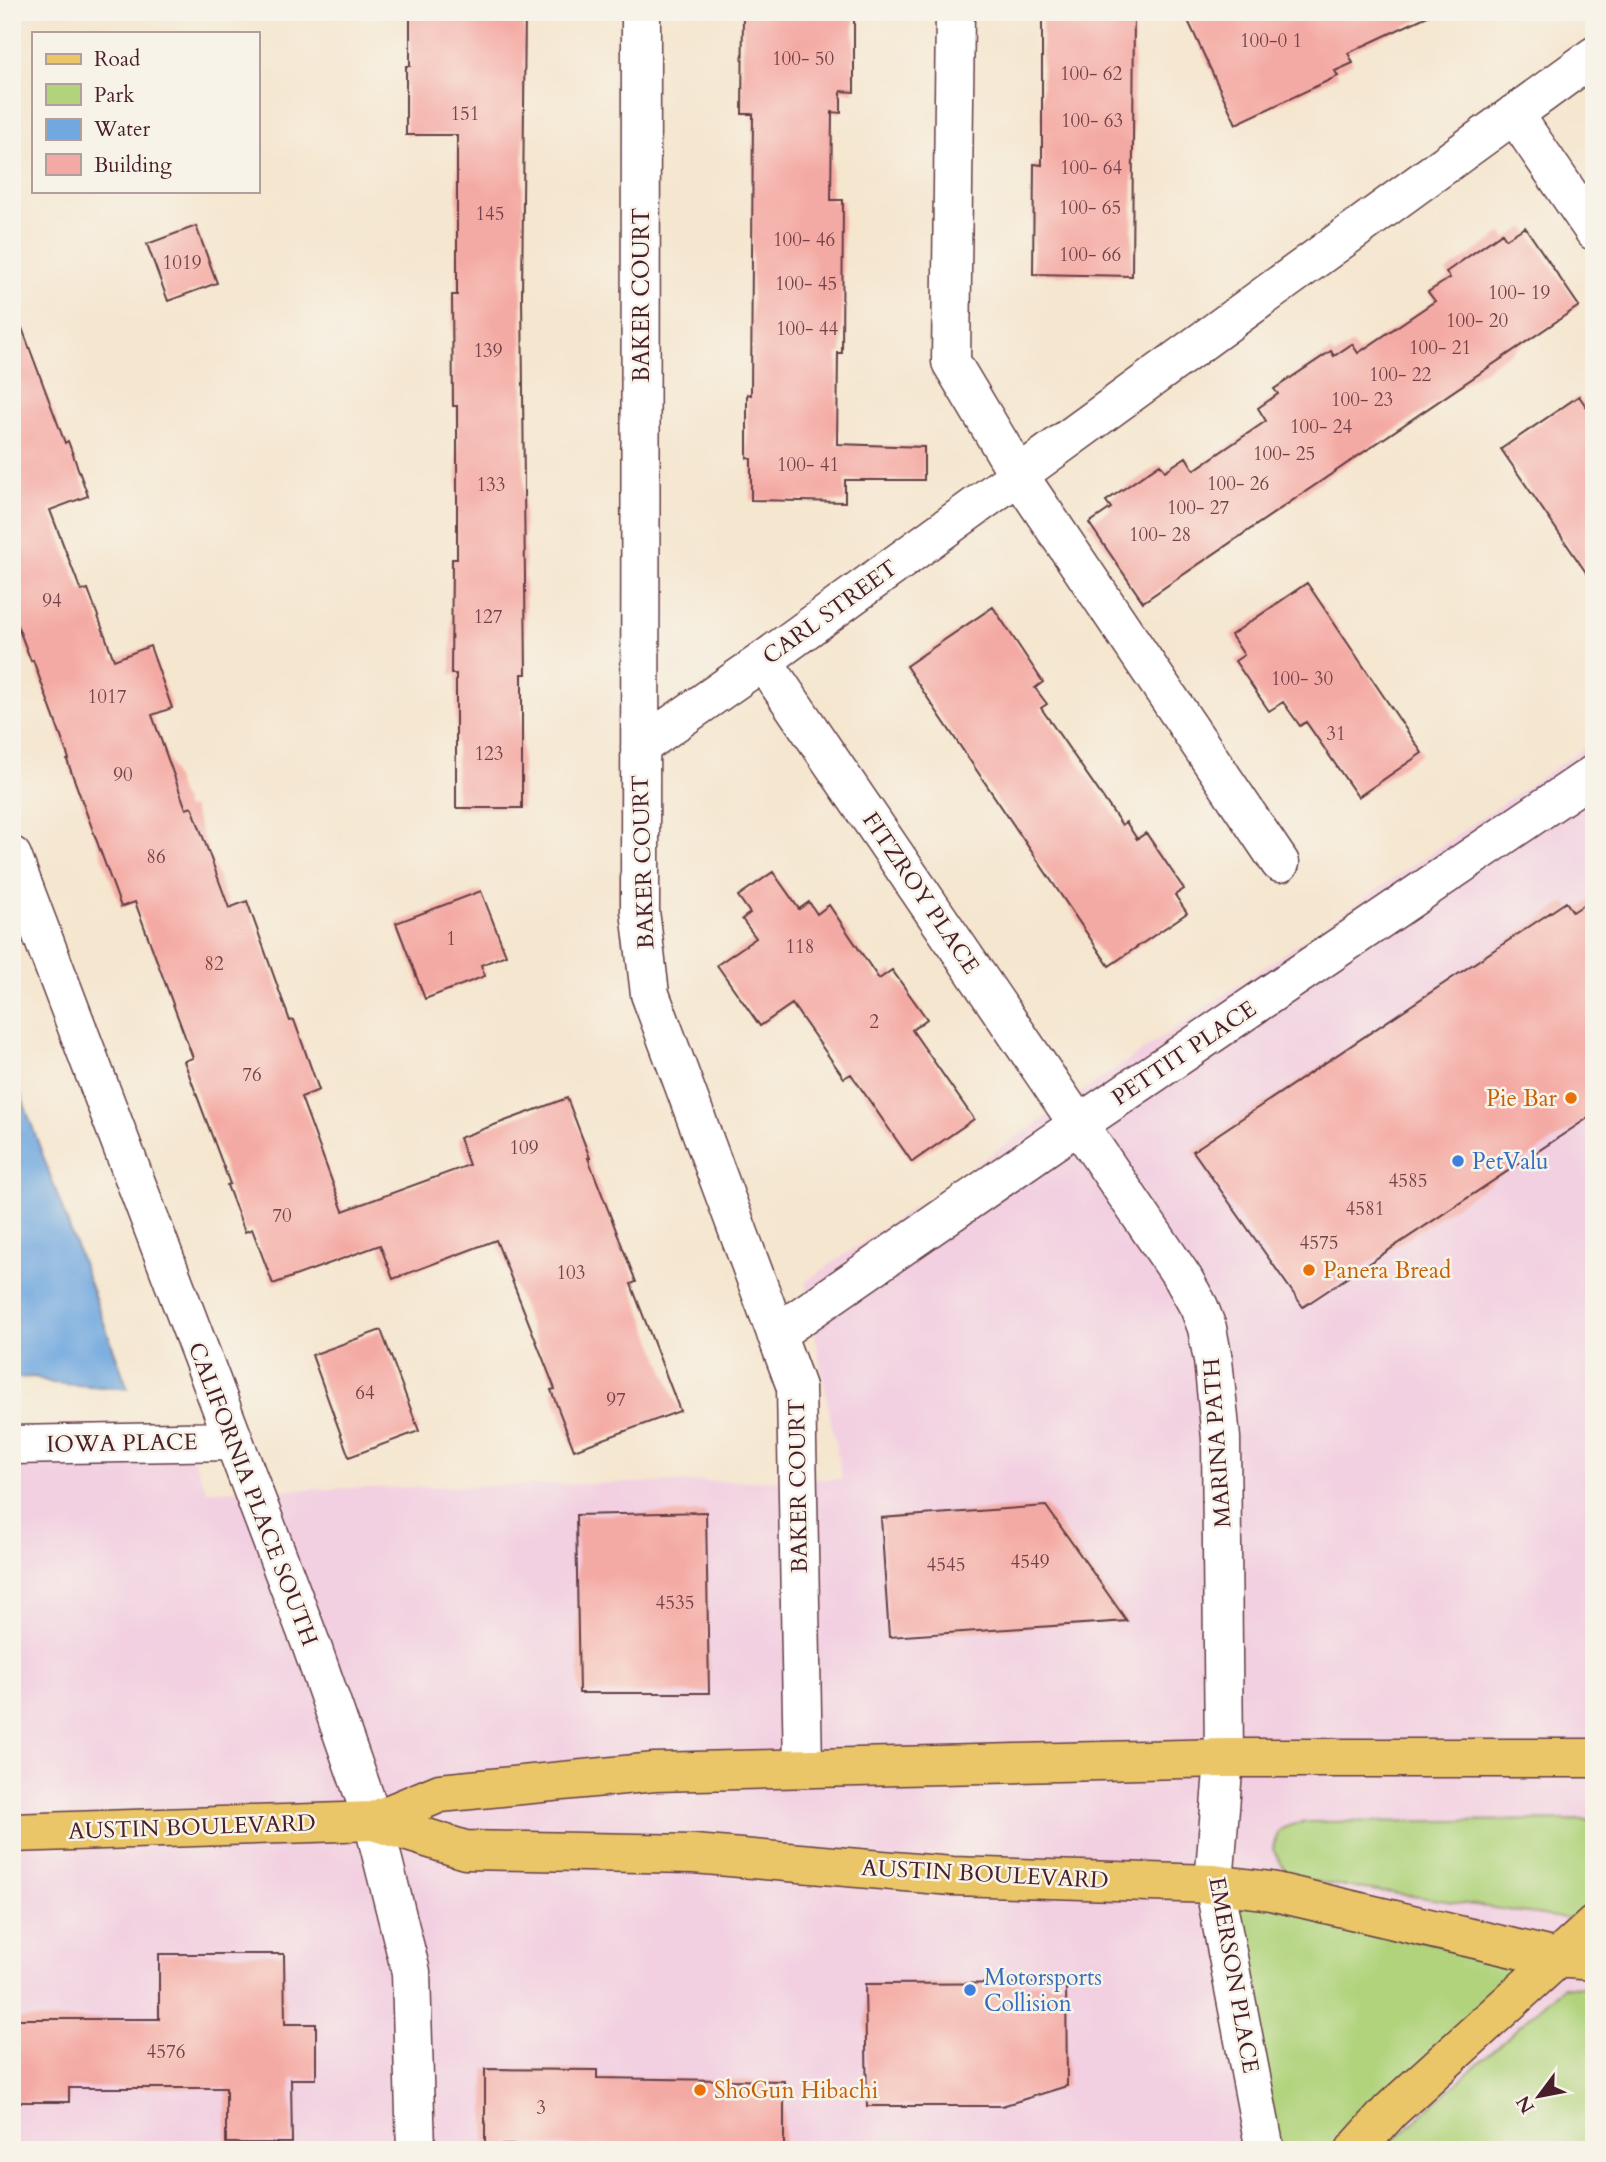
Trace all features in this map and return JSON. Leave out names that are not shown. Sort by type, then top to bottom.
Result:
[{"type":"main road","name":"AUSTIN BOULEVARD","points":[[373,1821],[440,1793],[655,1772],[1224,1758],[1594,1758]]},
{"type":"main road","name":"AUSTIN BOULEVARD","points":[[12,1833],[373,1821],[465,1850],[694,1854],[952,1876],[1214,1884],[1271,1891],[1556,1958],[1594,1961]]},
{"type":"main road","points":[[1355,2150],[1390,2111],[1594,1924]]},
{"type":"street","name":"BAKER COURT","points":[[641,12],[640,911],[650,994],[796,1388],[803,1768]]},
{"type":"street","points":[[955,12],[951,362],[1018,474],[1280,863]]},
{"type":"street","name":"CARL STREET","points":[[640,747],[763,661],[1594,56]]},
{"type":"street","points":[[1514,114],[1594,231]]},
{"type":"street","name":"FITZROY PLACE","points":[[763,661],[1079,1124]]},
{"type":"street","name":"PETTIT PLACE","points":[[776,1335],[1079,1124],[1594,774]]},
{"type":"street","name":"CALIFORNIA PLACE SOUTH","points":[[12,856],[311,1644],[373,1821],[411,1972],[416,2150]]},
{"type":"street","name":"MARINA PATH","points":[[1079,1124],[1183,1278],[1207,1328],[1221,1438],[1224,1758]]},
{"type":"street","name":"IOWA PLACE","points":[[12,1445],[233,1441]]},
{"type":"street","name":"EMERSON PLACE","points":[[1224,1758],[1214,1884],[1265,2150]]},
{"type":"shaded area","points":[[1594,741],[1594,2150],[12,2150],[12,1458],[193,1457],[207,1491],[842,1479],[805,1282]]},
{"type":"green space","points":[[1594,1820],[1594,1904],[1576,1920],[1303,1880],[1288,1875],[1273,1849],[1283,1828],[1306,1822]]},
{"type":"green space","points":[[1233,1897],[1533,1966],[1337,2150],[1279,2150]]},
{"type":"green space","points":[[1564,1986],[1594,1988],[1594,2145],[1578,2150],[1383,2150]]},
{"type":"water","points":[[12,1071],[128,1389],[52,1383],[35,1377],[12,1378]]},
{"type":"building","points":[[410,12],[525,12],[522,296],[526,674],[522,674],[522,808],[456,808],[456,674],[451,674],[452,559],[457,559],[457,406],[453,406],[452,295],[457,295],[457,135],[406,135],[406,66],[410,66]]},
{"type":"building","points":[[743,12],[854,12],[854,92],[841,91],[841,113],[832,112],[831,200],[843,200],[842,353],[838,353],[837,444],[924,447],[924,480],[845,480],[845,502],[751,500],[751,459],[747,458],[747,394],[751,395],[753,114],[742,114]]},
{"type":"building","points":[[1042,12],[1134,12],[1132,276],[1033,274],[1034,164],[1042,165]]},
{"type":"building","points":[[1184,12],[1436,12],[1348,53],[1353,63],[1335,71],[1338,76],[1236,124]]},
{"type":"building","points":[[196,226],[217,283],[168,301],[147,244]]},
{"type":"building","points":[[1525,227],[1579,306],[1143,602],[1089,523],[1111,508],[1106,501],[1160,464],[1165,471],[1186,457],[1194,470],[1266,421],[1258,408],[1278,394],[1274,389],[1331,351],[1334,356],[1352,344],[1358,353],[1435,301],[1428,292],[1450,278],[1446,272],[1502,233],[1506,239]]},
{"type":"building","points":[[16,312],[65,443],[68,441],[88,496],[50,510],[81,591],[88,589],[114,660],[150,646],[172,708],[152,715],[186,809],[192,807],[229,908],[247,901],[290,1021],[294,1020],[319,1090],[301,1097],[343,1211],[469,1165],[459,1138],[567,1098],[636,1282],[631,1284],[680,1411],[574,1450],[551,1390],[555,1389],[496,1240],[393,1279],[380,1245],[273,1284],[252,1229],[245,1232],[227,1185],[230,1184],[184,1061],[193,1058],[135,902],[121,907],[33,660],[31,661],[12,611],[12,313]]},
{"type":"building","points":[[1579,396],[1594,418],[1594,584],[1501,449]]},
{"type":"building","points":[[1307,583],[1422,753],[1358,797],[1306,722],[1300,726],[1283,702],[1269,711],[1235,661],[1244,655],[1231,635]]},
{"type":"building","points":[[993,607],[1043,682],[1035,688],[1047,704],[1041,708],[1122,825],[1126,822],[1137,839],[1146,833],[1184,889],[1175,895],[1187,913],[1109,966],[906,666]]},
{"type":"building","points":[[773,872],[799,909],[809,902],[817,914],[829,905],[879,979],[892,970],[927,1019],[912,1030],[974,1119],[912,1162],[851,1074],[844,1078],[792,1004],[760,1026],[717,965],[756,938],[742,919],[750,913],[738,896]]},
{"type":"building","points":[[481,891],[506,955],[481,965],[485,976],[425,999],[396,923]]},
{"type":"building","points":[[1594,898],[1594,1114],[1303,1307],[1193,1151],[1566,902],[1573,912]]},
{"type":"building","points":[[381,1330],[419,1431],[349,1457],[312,1355]]},
{"type":"building","points":[[1046,1506],[1127,1621],[889,1637],[881,1518]]},
{"type":"building","points":[[706,1512],[709,1693],[579,1693],[576,1515]]},
{"type":"building","points":[[159,1954],[284,1954],[285,2024],[316,2024],[316,2079],[291,2079],[292,2143],[226,2143],[226,2088],[69,2088],[69,2102],[16,2102],[16,2019],[159,2019]]},
{"type":"building","points":[[1066,1983],[1067,2086],[1002,2106],[867,2106],[865,1984]]},
{"type":"building","points":[[485,2069],[597,2070],[597,2078],[784,2081],[784,2150],[610,2150],[610,2146],[485,2145]]},
{"type":"place","name":"Pie Bar","points":[[1571,1098]]},
{"type":"place","name":"PetValu","points":[[1458,1161]]},
{"type":"place","name":"Panera Bread","points":[[1309,1270]]},
{"type":"place","name":"Motorsports Collision","points":[[970,1990]]},
{"type":"place","name":"ShoGun Hibachi","points":[[700,2090]]}]
